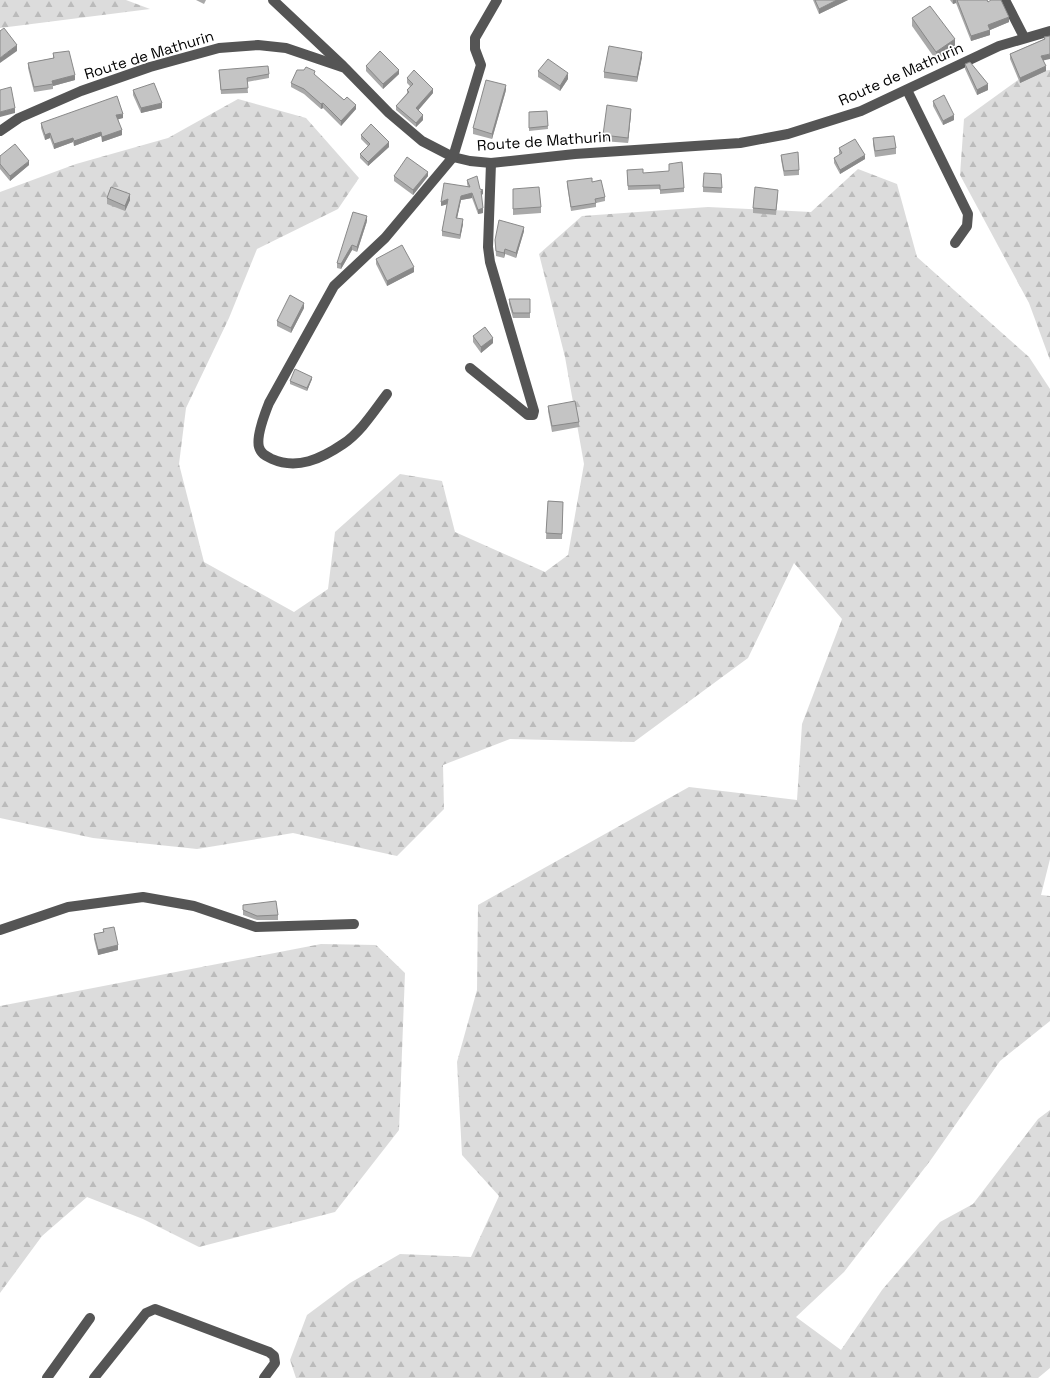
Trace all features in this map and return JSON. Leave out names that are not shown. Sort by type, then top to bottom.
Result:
[{"type":"street","points":[[273,0],[344,68]]},
{"type":"street","points":[[387,394],[354,435],[343,444],[319,458],[303,463],[287,465],[264,455],[258,445],[263,417],[269,403],[328,295],[343,277],[385,238],[452,157],[481,65],[474,44],[475,38],[497,0]]},
{"type":"street","points":[[1005,0],[1024,37]]},
{"type":"street","name":"Route de Mathurin","points":[[0,131],[19,118],[81,91],[150,67],[219,48],[258,45],[286,48],[344,68],[402,125],[422,141],[452,157],[491,163],[575,154],[740,143],[788,134],[861,111],[999,46],[1024,37],[1050,31]]},
{"type":"street","points":[[907,90],[968,214],[967,226],[955,243]]},
{"type":"street","points":[[470,368],[528,415],[533,415],[534,411],[490,262],[488,247],[491,163]]},
{"type":"street","points":[[0,930],[68,908],[143,897],[194,906],[256,927],[354,924]]},
{"type":"street","points":[[94,1378],[146,1313],[156,1309],[269,1352],[274,1356],[275,1363],[264,1378]]},
{"type":"street","points":[[47,1378],[90,1318]]},
{"type":"green space","points":[[0,0],[126,0],[150,9],[0,28]]},
{"type":"green space","points":[[1050,70],[1050,360],[1029,303],[960,175],[964,119],[1029,72]]},
{"type":"green space","points":[[238,99],[306,118],[359,178],[338,209],[257,249],[229,318],[186,408],[179,464],[204,562],[294,612],[328,589],[335,532],[400,474],[442,481],[455,532],[545,572],[568,555],[584,464],[565,357],[539,254],[582,216],[708,207],[811,212],[858,169],[897,184],[917,257],[1029,357],[1050,389],[1050,859],[1041,895],[1050,896],[1050,1021],[1000,1061],[930,1161],[844,1272],[796,1317],[841,1350],[882,1290],[940,1222],[973,1204],[1038,1119],[1050,1110],[1050,1368],[1038,1378],[296,1378],[290,1360],[307,1315],[350,1283],[400,1254],[471,1257],[499,1196],[462,1155],[457,1062],[477,990],[478,905],[689,787],[797,800],[802,724],[842,619],[794,563],[748,658],[634,742],[510,739],[443,765],[444,809],[397,856],[293,833],[197,849],[93,838],[0,818],[0,192],[76,164],[168,138]]},
{"type":"green space","points":[[321,944],[376,945],[405,973],[399,1130],[335,1212],[199,1247],[143,1219],[87,1197],[42,1236],[0,1293],[0,1006]]},
{"type":"building","points":[[815,0],[837,0],[819,9]]},
{"type":"building","points":[[957,0],[987,0],[988,2],[991,0],[1001,0],[1009,17],[988,25],[990,30],[971,36]]},
{"type":"building","points":[[930,6],[955,39],[936,52],[912,18]]},
{"type":"building","points":[[4,28],[17,45],[0,58],[0,31]]},
{"type":"building","points":[[1050,36],[1050,54],[1041,56],[1046,66],[1020,78],[1010,54],[1045,39],[1044,37]]},
{"type":"building","points":[[609,46],[642,52],[637,77],[604,72]]},
{"type":"building","points":[[69,51],[75,75],[52,81],[53,84],[34,87],[28,63],[54,58],[53,53]]},
{"type":"building","points":[[380,51],[399,70],[383,84],[366,66]]},
{"type":"building","points":[[548,59],[568,73],[560,86],[538,71]]},
{"type":"building","points":[[970,62],[988,84],[977,90],[965,64]]},
{"type":"building","points":[[268,66],[269,74],[247,78],[248,88],[221,90],[219,70]]},
{"type":"building","points":[[306,67],[315,71],[314,74],[344,100],[347,97],[356,105],[341,121],[323,103],[321,104],[304,89],[291,83],[297,70],[304,70]]},
{"type":"building","points":[[414,70],[433,89],[416,108],[423,115],[416,123],[396,106],[409,92],[407,90],[413,84],[407,78]]},
{"type":"building","points":[[486,80],[506,85],[492,134],[473,128]]},
{"type":"building","points":[[154,83],[162,103],[141,108],[133,90]]},
{"type":"building","points":[[11,87],[15,108],[0,112],[0,90]]},
{"type":"building","points":[[944,95],[954,115],[943,121],[933,101]]},
{"type":"building","points":[[117,96],[123,114],[116,115],[122,130],[102,137],[101,132],[74,141],[73,138],[54,144],[50,133],[45,135],[41,123]]},
{"type":"building","points":[[607,105],[631,109],[628,138],[603,135]]},
{"type":"building","points":[[547,111],[548,126],[529,128],[529,112]]},
{"type":"building","points":[[371,124],[389,142],[368,162],[360,154],[370,144],[361,135]]},
{"type":"building","points":[[894,136],[896,148],[875,151],[873,138]]},
{"type":"building","points":[[855,139],[865,155],[840,170],[834,158],[842,153],[839,148]]},
{"type":"building","points":[[15,144],[29,161],[10,176],[0,164],[0,156]]},
{"type":"building","points":[[798,152],[799,170],[784,171],[781,155]]},
{"type":"building","points":[[407,157],[428,172],[413,190],[394,176]]},
{"type":"building","points":[[682,162],[684,188],[660,190],[660,185],[628,186],[627,170],[643,169],[643,173],[669,171],[669,164]]},
{"type":"building","points":[[704,173],[721,174],[722,188],[703,187]]},
{"type":"building","points":[[477,176],[480,189],[483,190],[481,191],[483,208],[478,210],[472,193],[461,196],[456,218],[463,219],[460,235],[442,231],[448,199],[441,202],[444,183],[470,187],[467,180]]},
{"type":"building","points":[[592,178],[592,182],[601,180],[605,197],[595,199],[596,203],[571,207],[567,181]]},
{"type":"building","points":[[111,187],[130,194],[125,206],[107,198]]},
{"type":"building","points":[[539,187],[541,207],[513,209],[513,189]]},
{"type":"building","points":[[755,187],[778,190],[776,210],[753,208]]},
{"type":"building","points":[[353,212],[367,216],[357,247],[352,245],[341,264],[337,263]]},
{"type":"building","points":[[499,220],[524,227],[516,253],[505,249],[504,253],[496,251],[495,240]]},
{"type":"building","points":[[402,245],[414,267],[387,281],[376,259]]},
{"type":"building","points":[[290,295],[304,303],[291,328],[277,321]]},
{"type":"building","points":[[509,299],[530,299],[530,313],[513,313]]},
{"type":"building","points":[[485,327],[493,338],[481,347],[473,336]]},
{"type":"building","points":[[295,369],[312,377],[307,388],[290,381]]},
{"type":"building","points":[[575,401],[579,422],[552,426],[548,406]]},
{"type":"building","points":[[548,501],[563,502],[562,534],[546,533]]},
{"type":"building","points":[[276,901],[278,915],[257,916],[243,910],[243,905]]},
{"type":"building","points":[[114,927],[118,945],[98,950],[94,934],[104,932],[103,929]]}]
